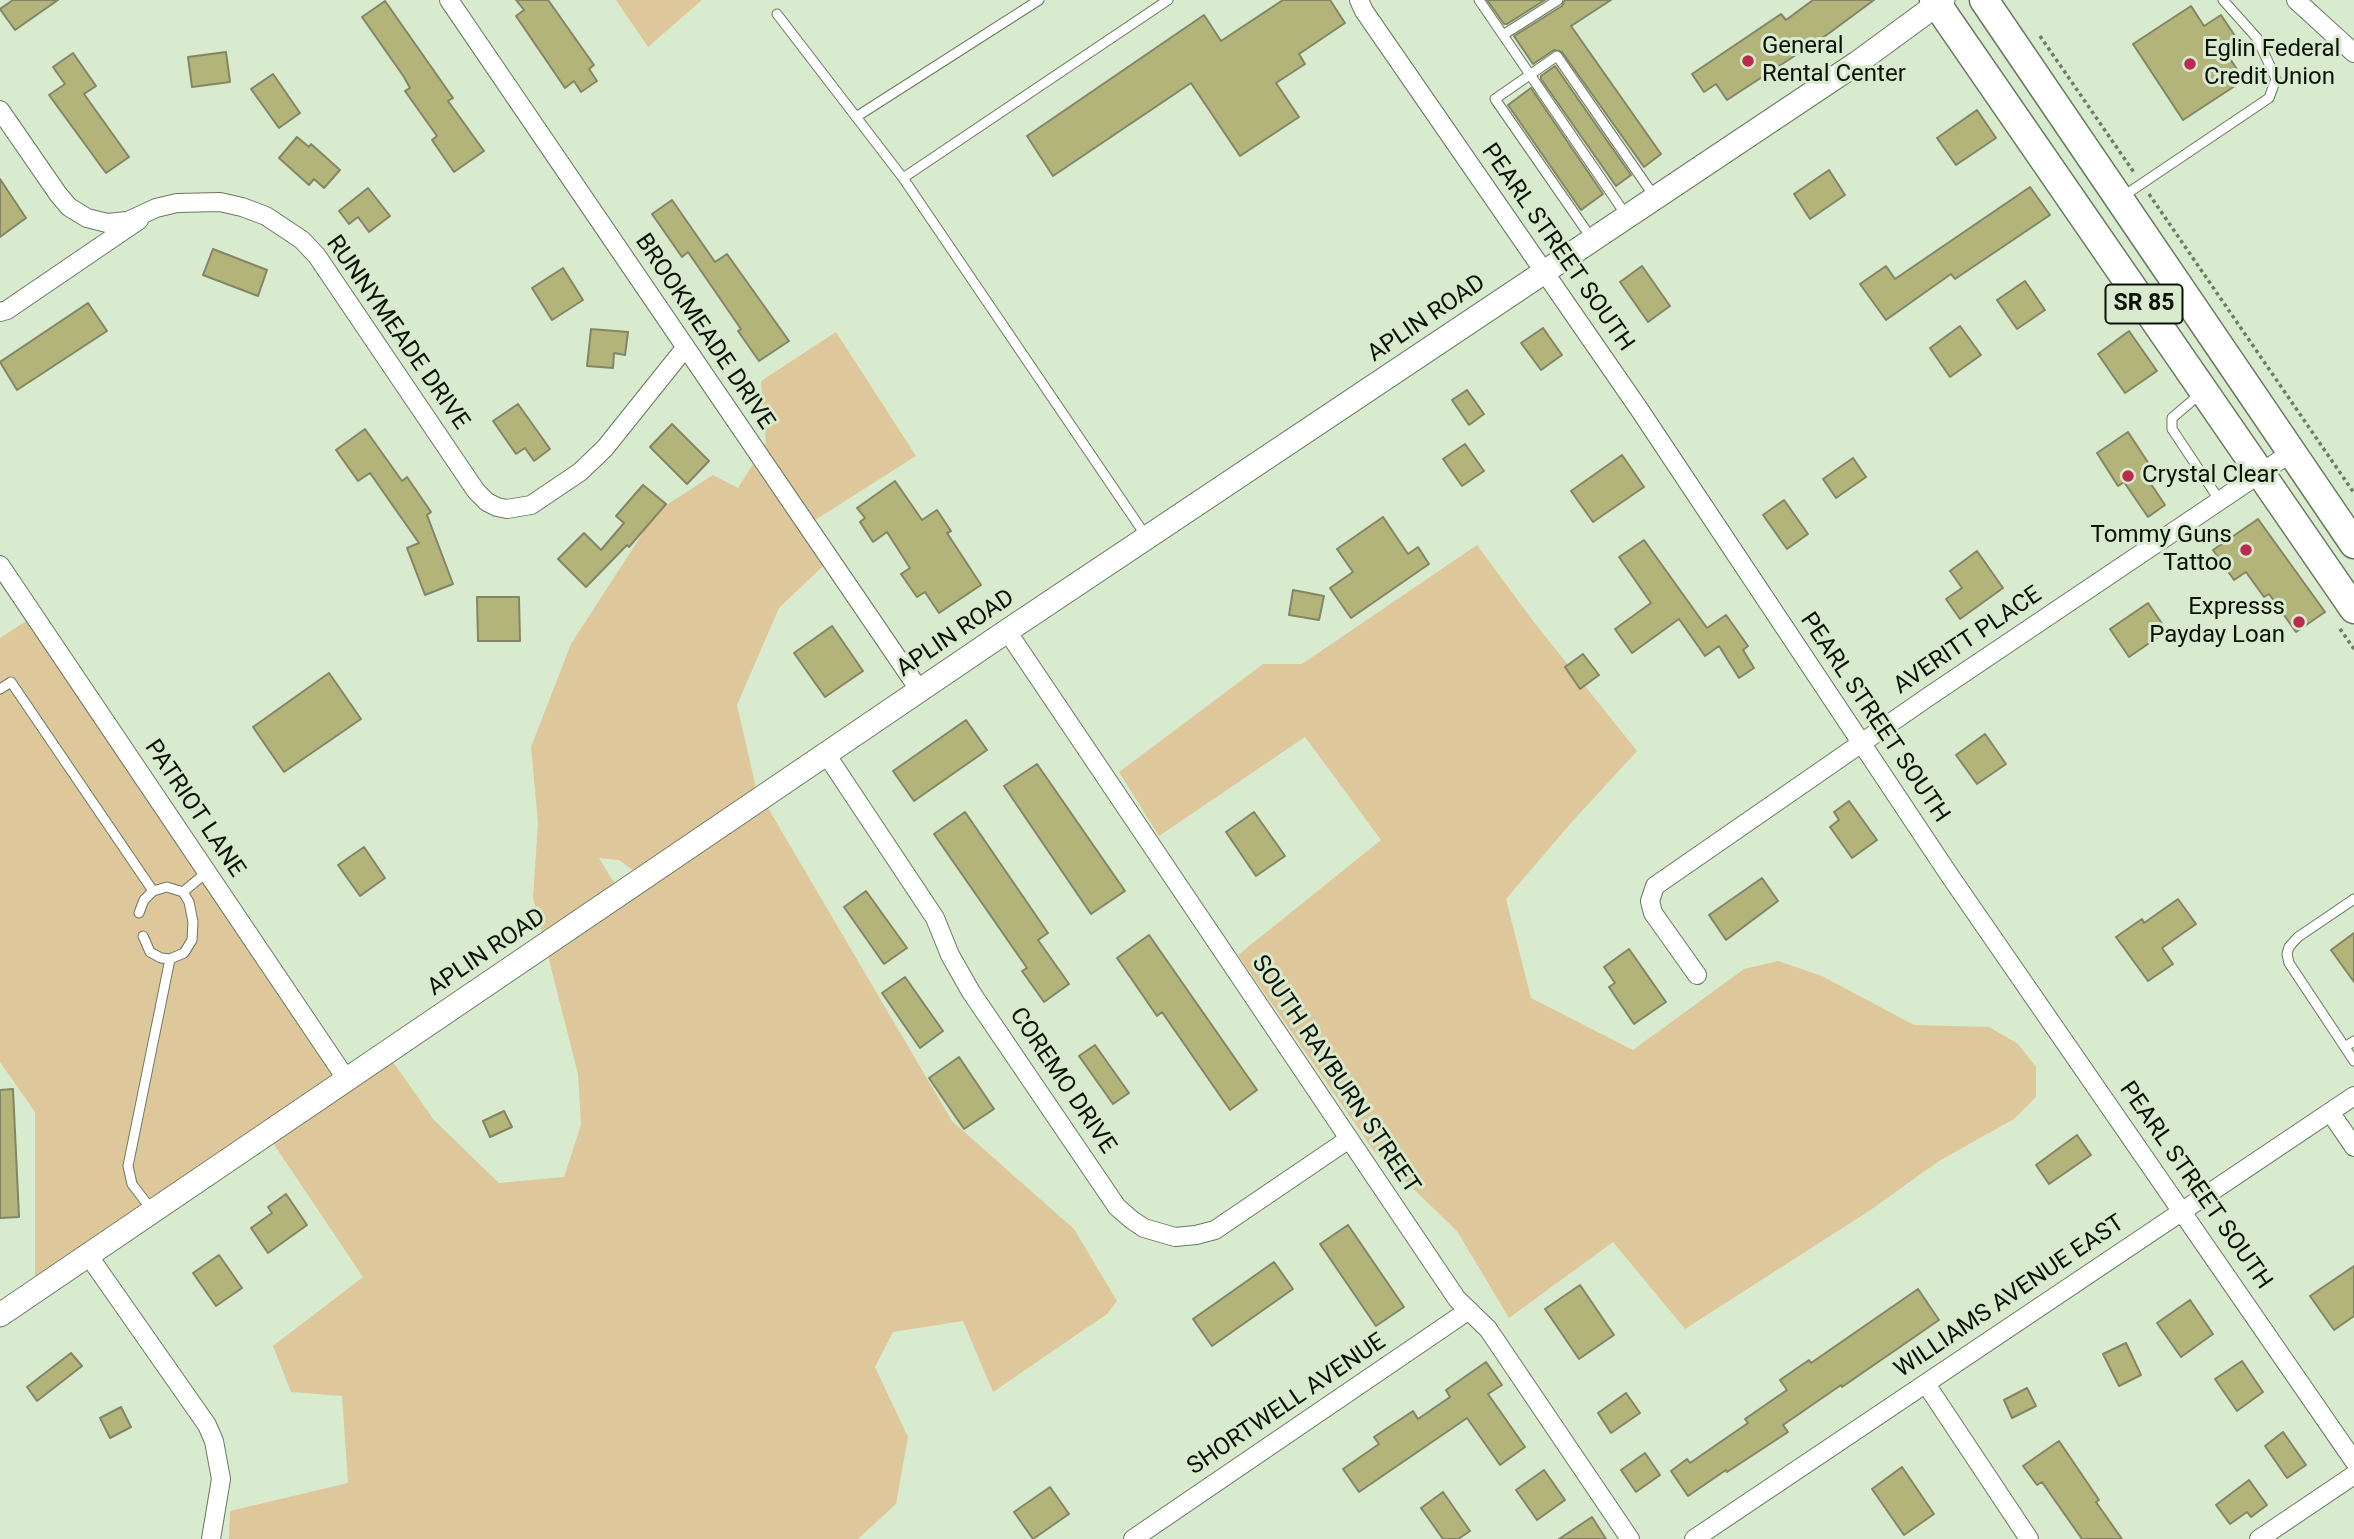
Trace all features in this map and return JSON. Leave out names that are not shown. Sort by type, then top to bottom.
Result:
[{"type":"main road","name":"SR 85","points":[[1984,0],[2131,190],[2292,452],[2354,544]]},
{"type":"main road","name":"SR 85","points":[[1938,1],[2354,610]]},
{"type":"street","name":"BROOKMEADE DRIVE","points":[[449,0],[920,691]]},
{"type":"street","name":"PEARL STREET SOUTH","points":[[1359,0],[1639,409],[1950,876],[2354,1461]]},
{"type":"street","points":[[2296,0],[2354,53]]},
{"type":"street","name":"APLIN ROAD","points":[[0,1315],[1007,631],[1857,63],[1938,1]]},
{"type":"street","name":"RUNNYMEADE DRIVE","points":[[0,110],[69,207],[87,218],[107,223],[128,221],[156,208],[200,201],[242,206],[276,221],[302,240],[317,256],[476,491],[497,507],[521,509],[531,505],[580,472],[605,447],[685,348]]},
{"type":"street","points":[[0,312],[7,310],[156,208]]},
{"type":"street","name":"AVERITT PLACE","points":[[1697,975],[1653,913],[1650,901],[1655,886],[2292,452]]},
{"type":"street","name":"PATRIOT LANE","points":[[0,565],[347,1080]]},
{"type":"street","name":"SOUTH RAYBURN STREET","points":[[1007,631],[1457,1299],[1489,1329],[1630,1539]]},
{"type":"street","name":"COREMO DRIVE","points":[[826,754],[935,918],[950,955],[971,992],[1117,1207],[1132,1220],[1144,1228],[1175,1237],[1215,1230],[1349,1139]]},
{"type":"street","name":"WILLIAMS AVENUE EAST","points":[[1694,1539],[2354,1096]]},
{"type":"street","points":[[2330,1112],[2354,1147]]},
{"type":"street","points":[[88,1255],[207,1425],[214,1441],[221,1491],[211,1539]]},
{"type":"street","name":"SHORTWELL AVENUE","points":[[1133,1539],[1469,1310]]},
{"type":"street","points":[[1926,1384],[2029,1539]]},
{"type":"street","points":[[2259,1539],[2354,1475]]},
{"type":"lane","points":[[856,117],[1039,0]]},
{"type":"lane","points":[[903,178],[1168,0]]},
{"type":"lane","points":[[1479,0],[1627,217]]},
{"type":"lane","points":[[1503,35],[1558,0]]},
{"type":"lane","points":[[2131,190],[2269,97],[2276,79],[2272,69],[2257,38],[2223,0]]},
{"type":"lane","points":[[777,14],[903,178],[1147,537]]},
{"type":"lane","points":[[1592,240],[1495,99],[1557,56],[1655,198]]},
{"type":"lane","points":[[2204,391],[2172,418],[2172,429],[2220,501]]},
{"type":"lane","points":[[0,689],[11,682],[153,891]]},
{"type":"lane","points":[[183,892],[207,873]]},
{"type":"lane","points":[[139,913],[144,900],[153,891],[167,887],[183,892],[189,902],[193,922],[192,940],[184,953],[170,960],[150,952],[143,936]]},
{"type":"lane","points":[[2354,899],[2298,937],[2289,947],[2287,954],[2289,963],[2354,1061]]},
{"type":"lane","points":[[152,1211],[132,1184],[128,1166],[170,960]]},
{"type":"lane","points":[[2345,1047],[2354,1041]]},
{"type":"path","points":[[2034,29],[2131,190],[2354,493]]},
{"type":"shaded area","points":[[616,0],[702,0],[648,47]]},
{"type":"shaded area","points":[[836,332],[916,456],[815,520],[764,446],[766,442],[761,381]]},
{"type":"shaded area","points":[[753,464],[823,566],[779,608],[737,705],[756,788],[634,871],[619,860],[599,858],[615,884],[542,934],[533,897],[538,823],[531,747],[571,644],[657,511],[713,475],[738,488]]},
{"type":"shaded area","points":[[1477,545],[1533,621],[1637,751],[1506,899],[1531,998],[1633,1050],[1744,969],[1778,961],[1822,976],[1914,1025],[1989,1027],[2018,1044],[2036,1067],[2036,1097],[2014,1119],[1939,1161],[1869,1211],[1685,1329],[1613,1242],[1509,1318],[1457,1231],[1374,1151],[1238,955],[1381,840],[1305,737],[1159,836],[1119,772],[1263,664],[1302,664]]},
{"type":"shaded area","points":[[26,621],[333,1076],[35,1278],[35,1112],[0,1062],[0,638]]},
{"type":"shaded area","points":[[768,808],[952,1121],[1074,1229],[1117,1301],[1107,1314],[993,1392],[963,1321],[893,1332],[875,1367],[908,1437],[896,1504],[858,1539],[229,1539],[230,1511],[348,1483],[342,1396],[291,1392],[273,1346],[363,1277],[273,1143],[393,1062],[434,1120],[499,1183],[564,1177],[581,1125],[578,1074],[548,956]]},
{"type":"building","points":[[13,0],[58,0],[15,30],[0,9]]},
{"type":"building","points":[[516,0],[548,0],[594,65],[589,69],[597,81],[581,92],[574,81],[565,88],[516,16],[524,10]]},
{"type":"building","points":[[1283,0],[1330,0],[1345,23],[1299,54],[1305,64],[1276,83],[1299,117],[1240,156],[1191,83],[1053,176],[1027,136],[1204,15],[1221,41]]},
{"type":"building","points":[[1487,0],[1545,0],[1504,24]]},
{"type":"building","points":[[1565,0],[1611,0],[1571,26],[1661,154],[1644,167],[1562,52],[1554,50],[1533,64],[1514,36],[1562,6]]},
{"type":"building","name":"General Rental Center","points":[[1813,0],[1874,0],[1828,34],[1727,100],[1716,84],[1704,92],[1692,74],[1781,14],[1786,20]]},
{"type":"building","points":[[385,1],[453,98],[448,101],[484,151],[454,172],[432,140],[437,136],[405,91],[410,88],[404,77],[362,17]]},
{"type":"building","name":"Eglin Federal Credit Union","points":[[2191,6],[2204,26],[2221,15],[2237,39],[2223,48],[2244,80],[2183,120],[2133,44]]},
{"type":"building","points":[[226,52],[230,82],[192,87],[188,57]]},
{"type":"building","points":[[73,53],[96,86],[84,94],[129,157],[106,173],[49,95],[65,84],[53,67]]},
{"type":"building","points":[[1555,66],[1631,175],[1616,186],[1541,79],[1541,76]]},
{"type":"building","points":[[273,74],[300,113],[279,128],[251,89]]},
{"type":"building","points":[[1531,88],[1603,194],[1581,210],[1508,105]]},
{"type":"building","points":[[1977,110],[1996,138],[1956,165],[1937,138]]},
{"type":"building","points":[[297,137],[309,147],[311,144],[340,170],[324,188],[314,179],[309,185],[279,158]]},
{"type":"building","points":[[1829,170],[1845,195],[1810,219],[1794,194]]},
{"type":"building","points":[[0,179],[26,218],[0,237]]},
{"type":"building","points":[[2030,187],[2050,215],[1955,279],[1951,274],[1886,320],[1860,284],[1886,266],[1895,279]]},
{"type":"building","points":[[368,188],[390,216],[369,232],[358,217],[349,224],[339,211]]},
{"type":"building","points":[[672,200],[715,262],[727,254],[789,341],[759,361],[738,331],[741,329],[688,252],[682,257],[652,214]]},
{"type":"building","points":[[213,249],[267,270],[258,296],[203,275]]},
{"type":"building","points":[[1642,266],[1670,306],[1648,322],[1620,282]]},
{"type":"building","points":[[563,268],[583,300],[552,320],[532,288]]},
{"type":"building","points":[[2025,281],[2045,310],[2017,329],[1997,300]]},
{"type":"building","points":[[88,303],[107,331],[17,390],[0,362]]},
{"type":"building","points":[[1960,326],[1981,355],[1950,377],[1930,348]]},
{"type":"building","points":[[1543,328],[1562,355],[1541,370],[1521,343]]},
{"type":"building","points":[[591,329],[628,332],[625,355],[614,353],[613,368],[587,366]]},
{"type":"building","points":[[2129,331],[2157,371],[2125,393],[2098,354]]},
{"type":"building","points":[[1467,390],[1484,414],[1469,425],[1452,400]]},
{"type":"building","points":[[518,404],[550,449],[534,461],[525,448],[516,454],[493,421]]},
{"type":"building","points":[[672,424],[709,461],[687,484],[650,447]]},
{"type":"building","points":[[365,429],[402,481],[407,477],[431,512],[427,515],[453,584],[425,595],[407,548],[419,543],[370,473],[358,481],[336,450]]},
{"type":"building","name":"Crystal Clear","points":[[2128,432],[2149,464],[2141,469],[2165,505],[2148,517],[2124,482],[2118,486],[2097,453]]},
{"type":"building","points":[[1465,444],[1484,471],[1462,486],[1443,459]]},
{"type":"building","points":[[1622,455],[1644,487],[1593,522],[1571,491]]},
{"type":"building","points":[[1853,458],[1866,477],[1836,498],[1823,479]]},
{"type":"building","points":[[895,481],[922,520],[937,510],[951,531],[947,533],[981,585],[939,613],[925,592],[917,597],[901,574],[910,568],[887,532],[873,542],[860,522],[865,518],[857,508]]},
{"type":"building","points":[[643,485],[666,504],[629,547],[627,545],[586,587],[558,559],[584,533],[601,550],[624,523],[616,516]]},
{"type":"building","points":[[1784,500],[1808,534],[1787,549],[1763,515]]},
{"type":"building","points":[[1383,517],[1408,554],[1418,547],[1429,564],[1351,618],[1330,588],[1353,572],[1337,549]]},
{"type":"building","points":[[2258,519],[2325,612],[2296,632],[2269,594],[2264,597],[2246,572],[2234,580],[2213,550]]},
{"type":"building","points":[[1644,540],[1707,628],[1726,615],[1748,646],[1743,650],[1754,668],[1739,678],[1719,646],[1705,656],[1679,619],[1632,653],[1615,629],[1651,603],[1619,557]]},
{"type":"building","points":[[1977,551],[2003,588],[1960,619],[1946,599],[1962,588],[1950,571]]},
{"type":"building","points":[[1293,590],[1324,596],[1319,620],[1289,615]]},
{"type":"building","points":[[477,597],[519,597],[520,641],[478,641]]},
{"type":"building","points":[[2148,603],[2167,631],[2129,657],[2110,629]]},
{"type":"building","points":[[832,626],[863,671],[825,697],[794,653]]},
{"type":"building","points":[[1583,654],[1599,675],[1580,689],[1565,667]]},
{"type":"building","points":[[329,673],[361,719],[284,772],[253,727]]},
{"type":"building","points":[[966,720],[987,750],[914,801],[893,771]]},
{"type":"building","points":[[1985,734],[2006,764],[1977,784],[1956,755]]},
{"type":"building","points":[[1037,764],[1125,891],[1091,914],[1004,786]]},
{"type":"building","points":[[1849,801],[1877,840],[1852,858],[1830,827],[1839,820],[1834,812]]},
{"type":"building","points":[[965,812],[1048,933],[1038,940],[1069,984],[1044,1002],[1022,971],[1027,968],[934,834]]},
{"type":"building","points":[[1254,812],[1285,856],[1256,876],[1226,832]]},
{"type":"building","points":[[364,847],[385,878],[360,896],[338,865]]},
{"type":"building","points":[[1762,878],[1778,901],[1726,940],[1709,915]]},
{"type":"building","points":[[866,891],[907,948],[884,964],[844,907]]},
{"type":"building","points":[[2178,899],[2196,924],[2162,948],[2173,964],[2148,981],[2116,937],[2142,919],[2144,923]]},
{"type":"building","points":[[2354,933],[2354,982],[2331,950]]},
{"type":"building","points":[[1149,935],[1257,1090],[1230,1110],[1162,1012],[1157,1016],[1117,958]]},
{"type":"building","points":[[1629,949],[1666,1002],[1634,1024],[1609,987],[1615,983],[1604,967]]},
{"type":"building","points":[[905,977],[943,1031],[920,1048],[882,993]]},
{"type":"building","points":[[1095,1045],[1129,1093],[1113,1104],[1079,1056]]},
{"type":"building","points":[[959,1057],[994,1109],[964,1129],[929,1078]]},
{"type":"building","points":[[13,1089],[19,1217],[0,1218],[0,1090]]},
{"type":"building","points":[[504,1111],[512,1127],[490,1137],[483,1121]]},
{"type":"building","points":[[2077,1135],[2091,1155],[2049,1184],[2036,1165]]},
{"type":"building","points":[[286,1194],[307,1225],[268,1253],[251,1228],[272,1213],[268,1207]]},
{"type":"building","points":[[1348,1225],[1404,1307],[1376,1326],[1320,1244]]},
{"type":"building","points":[[219,1255],[242,1288],[216,1306],[193,1273]]},
{"type":"building","points":[[1274,1262],[1293,1289],[1212,1346],[1193,1319]]},
{"type":"building","points":[[2354,1266],[2354,1316],[2334,1330],[2310,1296]]},
{"type":"building","points":[[1580,1285],[1614,1335],[1579,1359],[1545,1309]]},
{"type":"building","points":[[1918,1289],[1939,1320],[1783,1425],[1788,1432],[1688,1496],[1671,1471],[1687,1459],[1690,1463],[1748,1423],[1745,1419],[1787,1390],[1780,1380],[1809,1360],[1811,1363]]},
{"type":"building","points":[[2190,1300],[2213,1334],[2181,1357],[2157,1323]]},
{"type":"building","points":[[2126,1343],[2141,1375],[2119,1386],[2103,1354]]},
{"type":"building","points":[[71,1353],[82,1366],[37,1401],[27,1387]]},
{"type":"building","points":[[2242,1361],[2263,1392],[2237,1411],[2215,1379]]},
{"type":"building","points":[[1486,1362],[1502,1385],[1488,1394],[1525,1447],[1500,1465],[1467,1418],[1359,1492],[1343,1469],[1379,1444],[1374,1437],[1413,1411],[1418,1419],[1450,1397],[1446,1390]]},
{"type":"building","points":[[2027,1388],[2036,1406],[2012,1418],[2004,1400]]},
{"type":"building","points":[[1626,1393],[1640,1413],[1611,1433],[1598,1413]]},
{"type":"building","points":[[121,1407],[131,1427],[110,1438],[100,1418]]},
{"type":"building","points":[[2283,1432],[2306,1465],[2287,1478],[2265,1446]]},
{"type":"building","points":[[2059,1441],[2122,1539],[2082,1539],[2042,1482],[2037,1485],[2023,1466]]},
{"type":"building","points":[[1645,1453],[1660,1475],[1636,1492],[1621,1470]]},
{"type":"building","points":[[1902,1467],[1934,1514],[1904,1535],[1872,1489]]},
{"type":"building","points":[[1544,1470],[1565,1500],[1537,1520],[1516,1490]]},
{"type":"building","points":[[2249,1480],[2267,1505],[2251,1517],[2247,1512],[2230,1524],[2216,1505]]},
{"type":"building","points":[[1050,1487],[1069,1514],[1033,1539],[1014,1512]]},
{"type":"building","points":[[1443,1492],[1470,1531],[1458,1539],[1443,1539],[1421,1508]]},
{"type":"building","points":[[1592,1517],[1606,1539],[1559,1539]]},
{"type":"place","name":"General Rental Center","points":[[1748,61]]},
{"type":"place","name":"Eglin Federal Credit Union","points":[[2190,64]]},
{"type":"place","name":"Crystal Clear","points":[[2128,476]]},
{"type":"place","name":"Tommy Guns Tattoo","points":[[2246,550]]},
{"type":"place","name":"Expresss Payday Loan","points":[[2299,622]]}]
